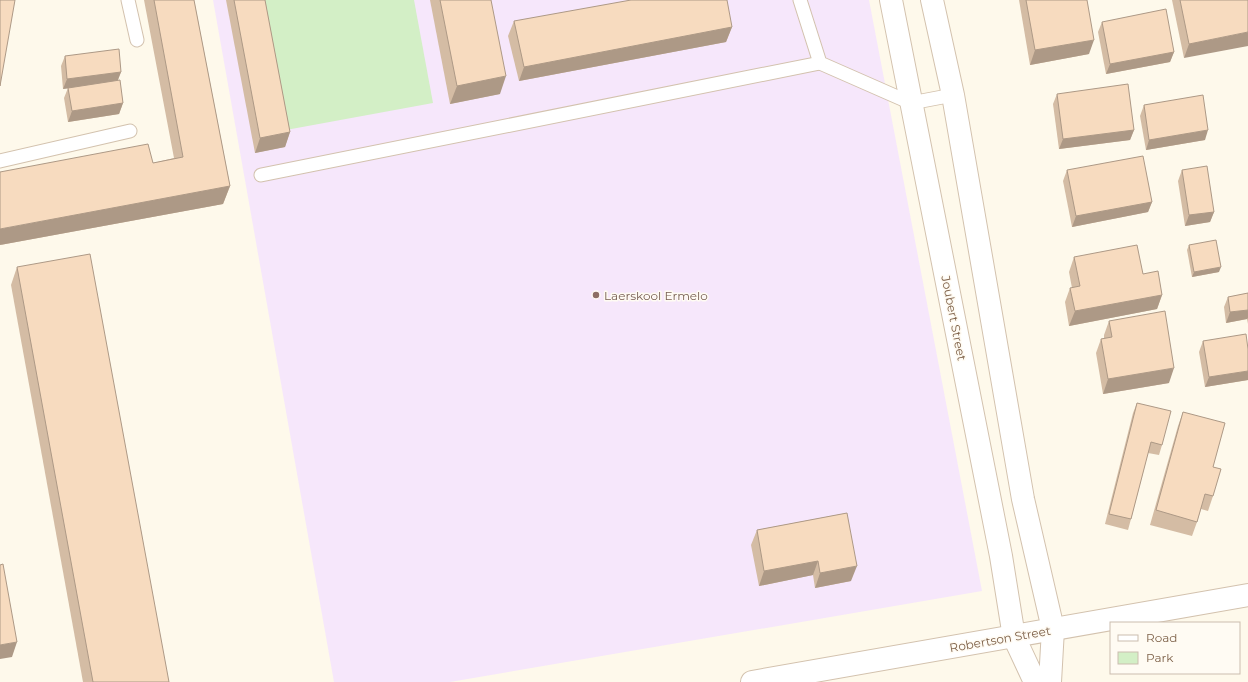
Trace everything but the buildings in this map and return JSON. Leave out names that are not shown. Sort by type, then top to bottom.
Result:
[{"type":"street","name":"Joubert Street","points":[[891,0],[1000,548],[1014,637],[1035,682]]},
{"type":"street","points":[[932,0],[953,95],[1023,499],[1053,629],[1050,682]]},
{"type":"street","name":"Robertson Street","points":[[758,681],[1248,595]]},
{"type":"lane","points":[[128,0],[137,40]]},
{"type":"lane","points":[[800,0],[820,63]]},
{"type":"lane","points":[[261,175],[820,63],[911,102],[953,95]]},
{"type":"lane","points":[[0,162],[130,131]]},
{"type":"shaded area","name":"Laerskool Ermelo","points":[[213,0],[869,0],[982,591],[450,682],[334,682]]},
{"type":"green space","points":[[263,0],[414,0],[433,103],[286,130]]},
{"type":"place","name":"Laerskool Ermelo","points":[[596,295]]}]
